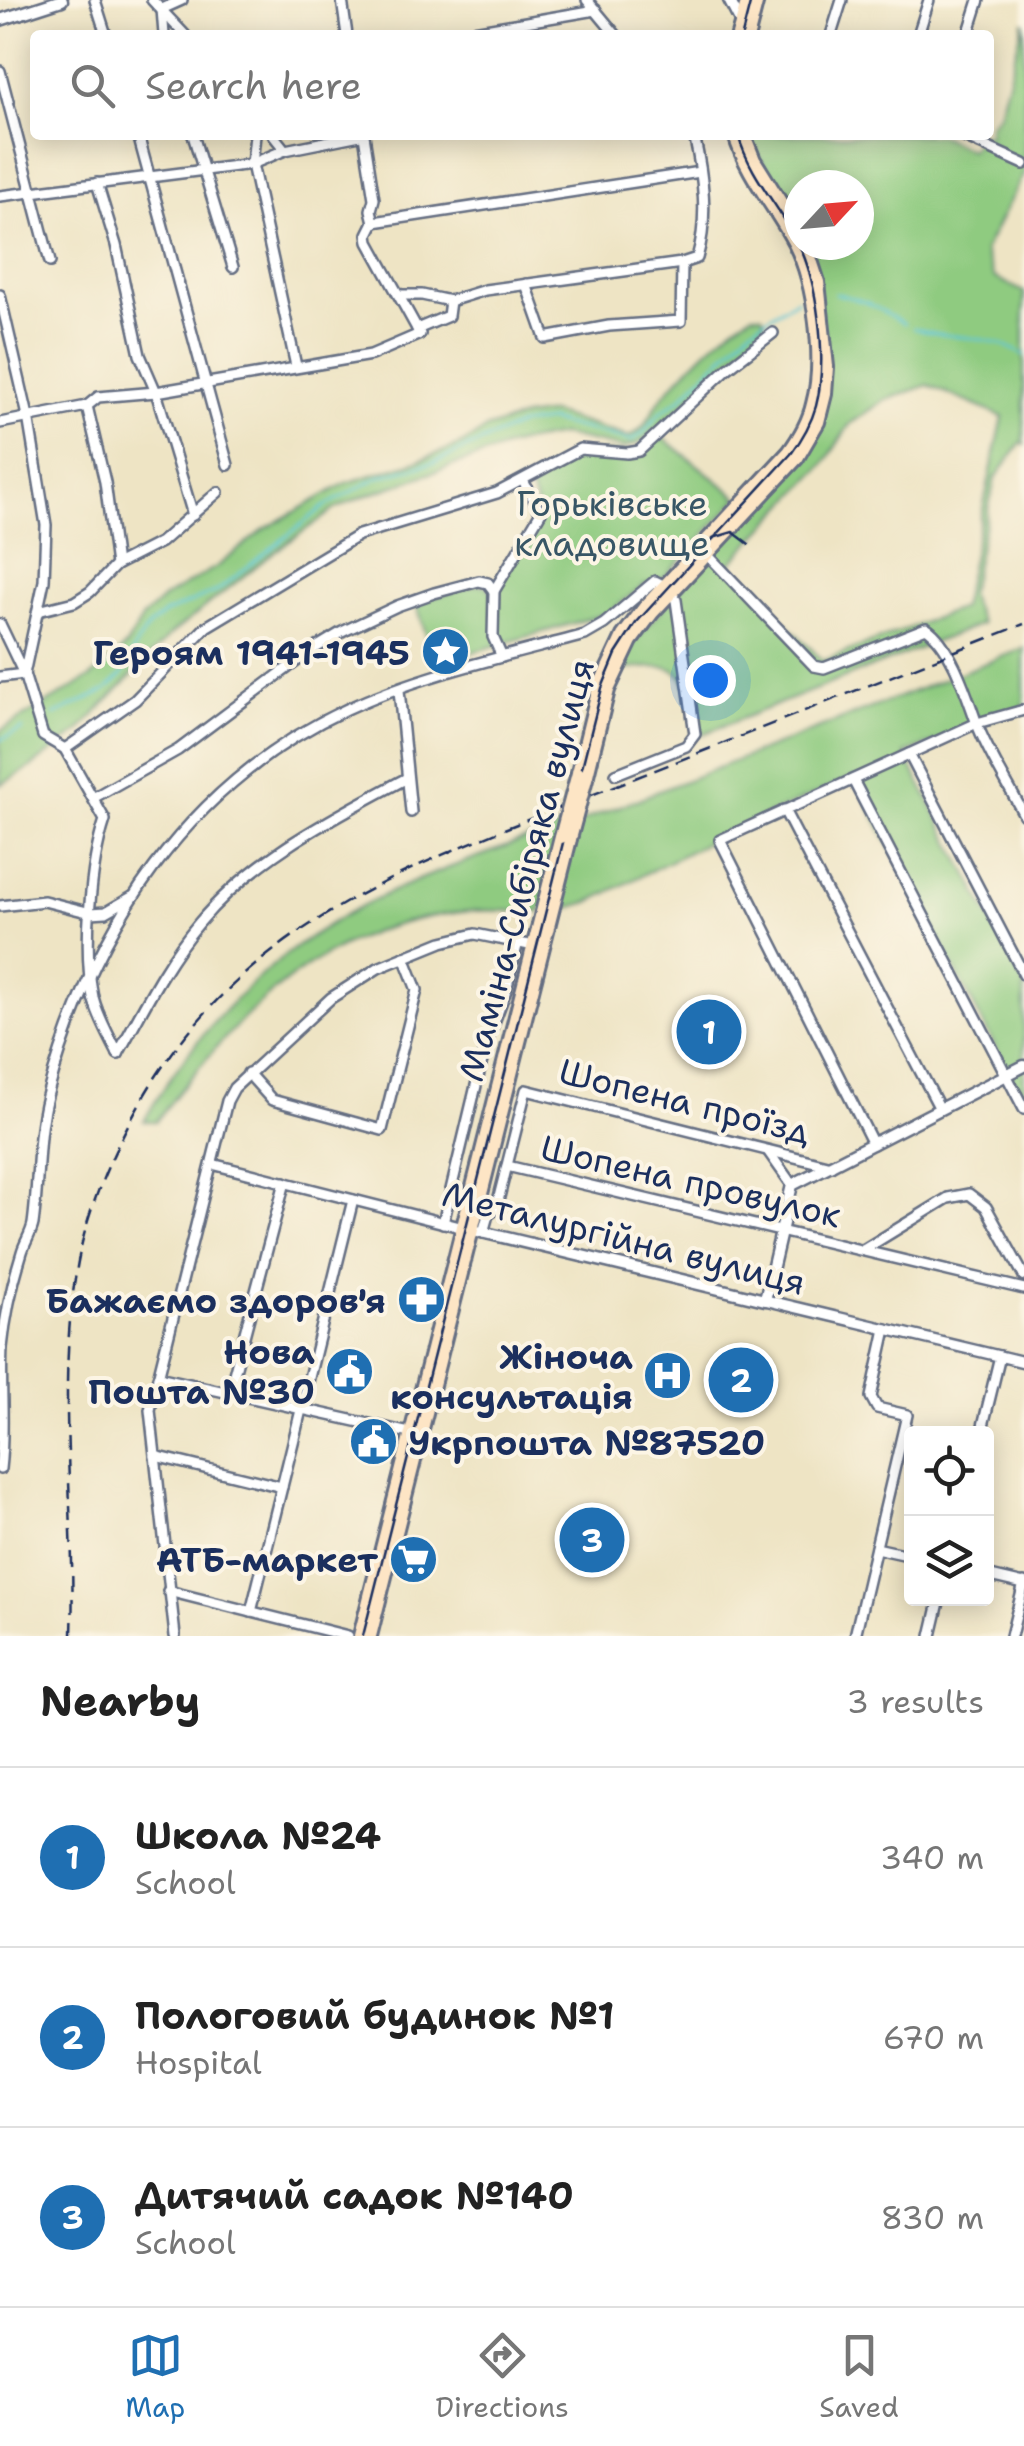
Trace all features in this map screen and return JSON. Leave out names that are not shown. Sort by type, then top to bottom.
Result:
[{"type":"main road","points":[[748,0],[748,30]]},
{"type":"main road","points":[[748,30],[757,0]]},
{"type":"main road","name":"Маміна-Сибіряка вулиця","points":[[704,551],[797,442],[809,418],[818,380],[812,300],[805,268],[792,238],[746,164],[737,140]]},
{"type":"main road","points":[[746,140],[784,208]]},
{"type":"main road","name":"Маміна-Сибіряка вулиця","points":[[360,1636],[473,1231],[538,947],[582,774],[608,690],[622,657],[668,589],[797,458],[812,434],[822,408],[827,366],[821,299],[812,260]]},
{"type":"main road","name":"Маміна-Сибіряка вулиця","points":[[370,1636],[416,1434]]},
{"type":"street","points":[[0,20],[62,0]]},
{"type":"street","points":[[95,0],[104,30]]},
{"type":"street","points":[[152,0],[180,30]]},
{"type":"street","points":[[162,9],[182,0]]},
{"type":"street","points":[[342,0],[346,30]]},
{"type":"street","points":[[586,0],[612,30]]},
{"type":"street","points":[[729,0],[747,30]]},
{"type":"street","points":[[833,30],[842,0]]},
{"type":"street","points":[[920,30],[929,0]]},
{"type":"street","points":[[970,30],[979,0]]},
{"type":"street","points":[[162,9],[164,30]]},
{"type":"street","points":[[479,30],[596,10]]},
{"type":"street","points":[[0,70],[50,262]]},
{"type":"street","points":[[140,140],[228,465]]},
{"type":"street","points":[[195,140],[233,267]]},
{"type":"street","points":[[254,140],[252,164],[296,366]]},
{"type":"street","points":[[278,140],[285,150]]},
{"type":"street","points":[[0,196],[252,164],[285,150],[336,140]]},
{"type":"street","points":[[363,140],[374,199],[374,222]]},
{"type":"street","points":[[400,296],[422,295],[450,301],[485,290],[682,264],[697,258],[706,192],[695,140]]},
{"type":"street","points":[[971,140],[1024,164]]},
{"type":"street","points":[[0,423],[87,406],[98,397],[208,384],[388,351],[420,334],[369,242],[369,227],[374,222],[700,172]]},
{"type":"street","points":[[97,184],[116,245],[140,355],[156,392],[193,516]]},
{"type":"street","points":[[526,284],[545,338],[610,326],[681,321],[682,264]]},
{"type":"street","points":[[0,295],[28,416],[46,524],[47,554],[24,674]]},
{"type":"street","points":[[417,329],[448,316],[450,301]]},
{"type":"street","points":[[66,748],[135,700],[206,627],[338,546],[384,525],[469,503],[524,481],[580,449],[638,451],[727,369],[773,334]]},
{"type":"street","points":[[87,406],[105,482],[116,565]]},
{"type":"street","points":[[502,657],[493,638],[494,591],[541,512],[524,481]]},
{"type":"street","points":[[38,611],[74,602],[90,592],[116,565],[162,542],[218,492]]},
{"type":"street","points":[[704,551],[814,666],[824,668],[926,628],[932,632],[946,646],[977,724],[1024,816]]},
{"type":"street","points":[[0,1469],[4,1437],[2,1348],[22,1253],[32,1228],[47,1096],[90,973],[132,897],[179,834],[244,774],[328,718],[399,690],[595,630],[653,581],[668,589],[676,600],[695,734],[686,746],[616,774]]},
{"type":"street","points":[[94,798],[188,743],[309,652],[342,632],[397,606],[462,586],[488,583],[494,591]]},
{"type":"street","points":[[0,624],[24,674],[43,736],[66,748],[106,820],[93,861],[90,973],[96,1008],[118,1054],[178,950],[227,892],[301,837],[408,778]]},
{"type":"street","points":[[0,677],[24,674]]},
{"type":"street","points":[[399,690],[411,812]]},
{"type":"street","points":[[873,1144],[720,840],[977,724],[1024,710]]},
{"type":"street","points":[[909,754],[1024,976]]},
{"type":"street","points":[[853,780],[1024,1108]]},
{"type":"street","points":[[784,810],[940,1109]]},
{"type":"street","points":[[0,906],[44,901],[106,912],[132,897]]},
{"type":"street","points":[[174,1636],[150,1410],[234,1088],[331,998],[378,968],[458,937],[492,935],[538,947]]},
{"type":"street","points":[[443,1223],[486,1044],[518,942]]},
{"type":"street","points":[[248,1073],[272,1100],[382,1130],[417,990],[404,958]]},
{"type":"street","points":[[792,1185],[1024,1066]]},
{"type":"street","name":"Шопена проїзд","points":[[507,1166],[526,1090],[830,1166]]},
{"type":"street","points":[[764,1300],[792,1185],[768,1150]]},
{"type":"street","name":"Металургійна вулиця","points":[[212,1164],[473,1231],[1024,1362]]},
{"type":"street","points":[[473,1231],[496,1209],[507,1166]]},
{"type":"street","name":"Шопена провулок","points":[[507,1166],[1024,1289]]},
{"type":"street","points":[[229,1393],[284,1182]]},
{"type":"street","name":"Шопена провулок","points":[[862,1250],[948,1198],[969,1194],[986,1207],[1024,1276]]},
{"type":"street","points":[[251,1612],[353,1200]]},
{"type":"street","points":[[855,1636],[907,1415],[877,1408],[870,1397],[886,1329]]},
{"type":"street","points":[[983,1426],[1000,1356]]},
{"type":"street","points":[[158,1377],[416,1434]]},
{"type":"street","points":[[155,1456],[282,1487]]},
{"type":"street","points":[[876,1548],[904,1554]]},
{"type":"street","points":[[994,1576],[1024,1584],[1011,1636]]},
{"type":"street","points":[[168,1592],[348,1636]]},
{"type":"street","points":[[931,1636],[938,1606]]},
{"type":"green space","points":[[1024,21],[1024,173],[984,251],[994,277],[1024,292],[1024,444],[995,479],[969,595],[981,624],[695,737],[689,692],[679,674],[660,667],[619,669],[633,643],[820,423],[810,260],[874,260],[874,170],[784,170],[784,200],[750,140],[949,140],[970,150],[977,140],[994,140],[994,119],[999,113]],"holes":[[[928,385],[1003,417],[961,608],[823,661],[729,565],[825,463],[850,424],[885,400]]]},
{"type":"green space","points":[[752,314],[761,314],[765,320],[762,329],[640,443],[623,448],[561,435],[519,443],[335,509],[170,635],[78,732],[0,785],[0,731],[91,677],[126,646],[143,617],[165,597],[218,566],[263,530],[346,483],[418,461],[462,444],[488,428],[523,417],[552,413],[628,437],[644,425],[663,396],[705,352]]},
{"type":"green space","name":"Горьківське кладовище","points":[[661,436],[739,498],[659,583],[645,584],[609,613],[435,663],[416,602],[479,584],[492,592],[542,517],[527,482],[581,452],[640,453]]},
{"type":"green space","points":[[1024,648],[1024,707],[905,754],[1024,983],[1024,1102],[854,777],[718,837],[589,902],[554,912],[577,823]]},
{"type":"green space","points":[[561,827],[541,912],[471,911],[417,920],[369,934],[327,954],[255,1008],[156,1121],[144,1121],[201,1037],[247,988],[299,945],[381,897]]},
{"type":"waterway","points":[[835,293],[868,303],[905,324]]},
{"type":"waterway","points":[[54,715],[105,691],[122,675],[149,626],[164,614],[217,591],[325,506],[379,477],[435,462],[520,425],[549,421],[631,441],[750,329],[797,299]]},
{"type":"waterway","points":[[913,328],[996,343],[1024,355]]},
{"type":"waterway","points":[[0,740],[23,729]]},
{"type":"tram line","points":[[743,30],[751,0]]},
{"type":"tram line","points":[[363,1636],[602,688],[616,654],[636,623],[791,454],[816,406],[821,343],[810,274],[795,237],[756,175],[740,140]]},
{"type":"tram line","points":[[713,538],[733,532],[749,544]]},
{"type":"railway","points":[[72,1636],[68,1363],[70,1318],[84,1234],[128,1125],[172,1053],[224,994],[282,944],[345,903],[413,868],[1024,624]]},
{"type":"place","name":"Героям 1941-1945","points":[[445,652]]},
{"type":"place","name":"Школа №24","points":[[709,1032]]},
{"type":"place","name":"Бажаємо здоров'я","points":[[421,1300]]},
{"type":"place","name":"Нова Пошта №30","points":[[350,1371]]},
{"type":"place","name":"Жіноча консультація","points":[[668,1376]]},
{"type":"place","name":"Пологовий будинок №1","points":[[741,1380]]},
{"type":"place","name":"Укрпошта №87520","points":[[373,1442]]},
{"type":"place","name":"Дитячий садок №140","points":[[592,1540]]},
{"type":"place","name":"АТБ-маркет","points":[[413,1559]]}]
